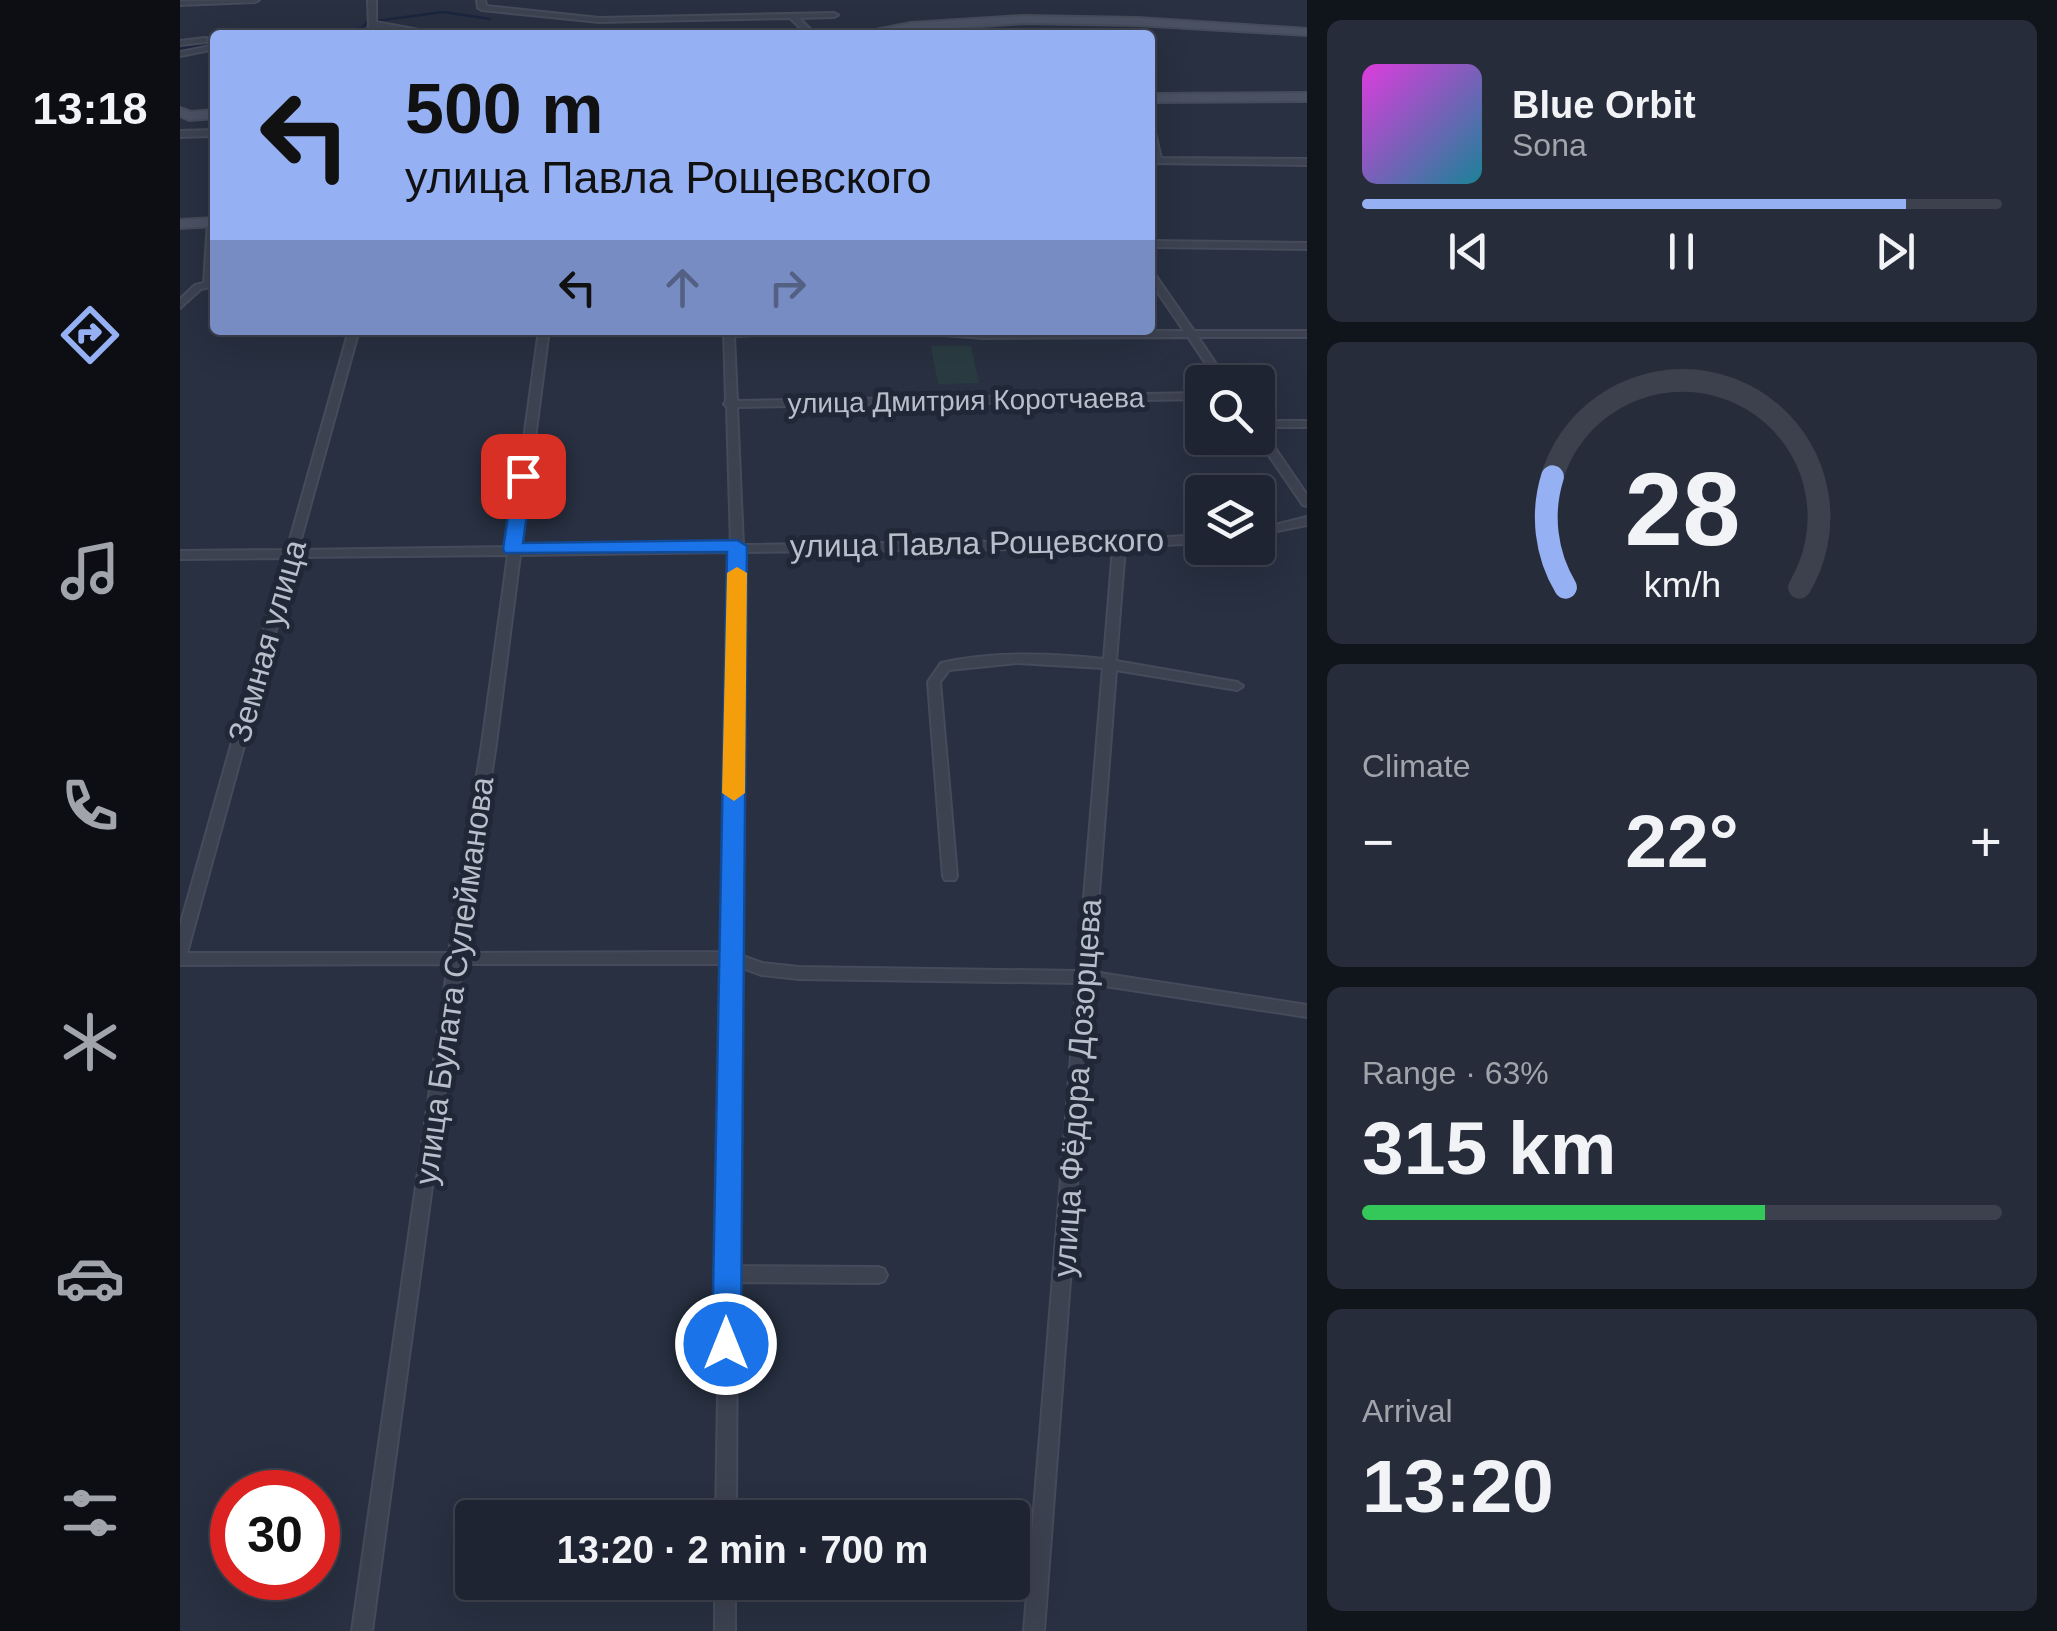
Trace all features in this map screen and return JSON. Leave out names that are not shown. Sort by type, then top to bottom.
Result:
[{"type":"street","points":[[180,4],[254,0]]},
{"type":"street","points":[[372,0],[373,30]]},
{"type":"street","points":[[480,0],[482,8],[490,12],[586,18],[834,15]]},
{"type":"street","points":[[581,30],[586,18]]},
{"type":"street","points":[[794,18],[807,30]]},
{"type":"street","points":[[891,30],[960,20],[1163,24],[1307,32]]},
{"type":"street","points":[[180,43],[210,40]]},
{"type":"street","points":[[180,54],[210,47]]},
{"type":"street","points":[[1155,98],[1307,97]]},
{"type":"street","points":[[181,114],[210,114]]},
{"type":"street","points":[[180,134],[210,133]]},
{"type":"street","points":[[1155,160],[1307,162]]},
{"type":"street","points":[[180,224],[210,223]]},
{"type":"street","points":[[1155,244],[1307,246]]},
{"type":"street","points":[[1155,281],[1212,365]]},
{"type":"street","points":[[180,304],[185,296],[210,284]]},
{"type":"street","points":[[1155,333],[1307,334]]},
{"type":"street","name":"Земная улица","points":[[180,955],[353,335]]},
{"type":"street","name":"улица Булата Сулейманова","points":[[362,1631],[543,335]]},
{"type":"street","points":[[726,1500],[737,546],[729,335]]},
{"type":"street","name":"улица Дмитрия Коротчаева","points":[[729,404],[1185,396]]},
{"type":"street","points":[[1275,426],[1307,424]]},
{"type":"street","points":[[1275,453],[1307,503]]},
{"type":"street","points":[[1275,529],[1307,522]]},
{"type":"street","name":"улица Павла Рощевского","points":[[180,555],[1185,540]]},
{"type":"street","name":"улица Фёдора Дозорцева","points":[[1034,1631],[1118,544]]},
{"type":"street","points":[[950,876],[934,682],[945,666],[970,660],[1108,662],[1237,686]]},
{"type":"street","points":[[180,955],[731,958],[761,969],[799,973],[1087,977],[1307,1011]]},
{"type":"street","points":[[727,1274],[878,1275]]},
{"type":"street","points":[[725,1600],[725,1631]]},
{"type":"shaded area","points":[[931,346],[971,346],[979,383],[938,384]]},
{"type":"waterway","points":[[376,21],[443,12],[490,19]]},
{"type":"waterway","points":[[352,30],[367,22]]},
{"type":"waterway","points":[[180,49],[210,44]]},
{"type":"slow traffic","points":[[734,793],[737,573]]},
{"type":"route","points":[[523,476],[512,549],[737,546],[726,1344]]}]
